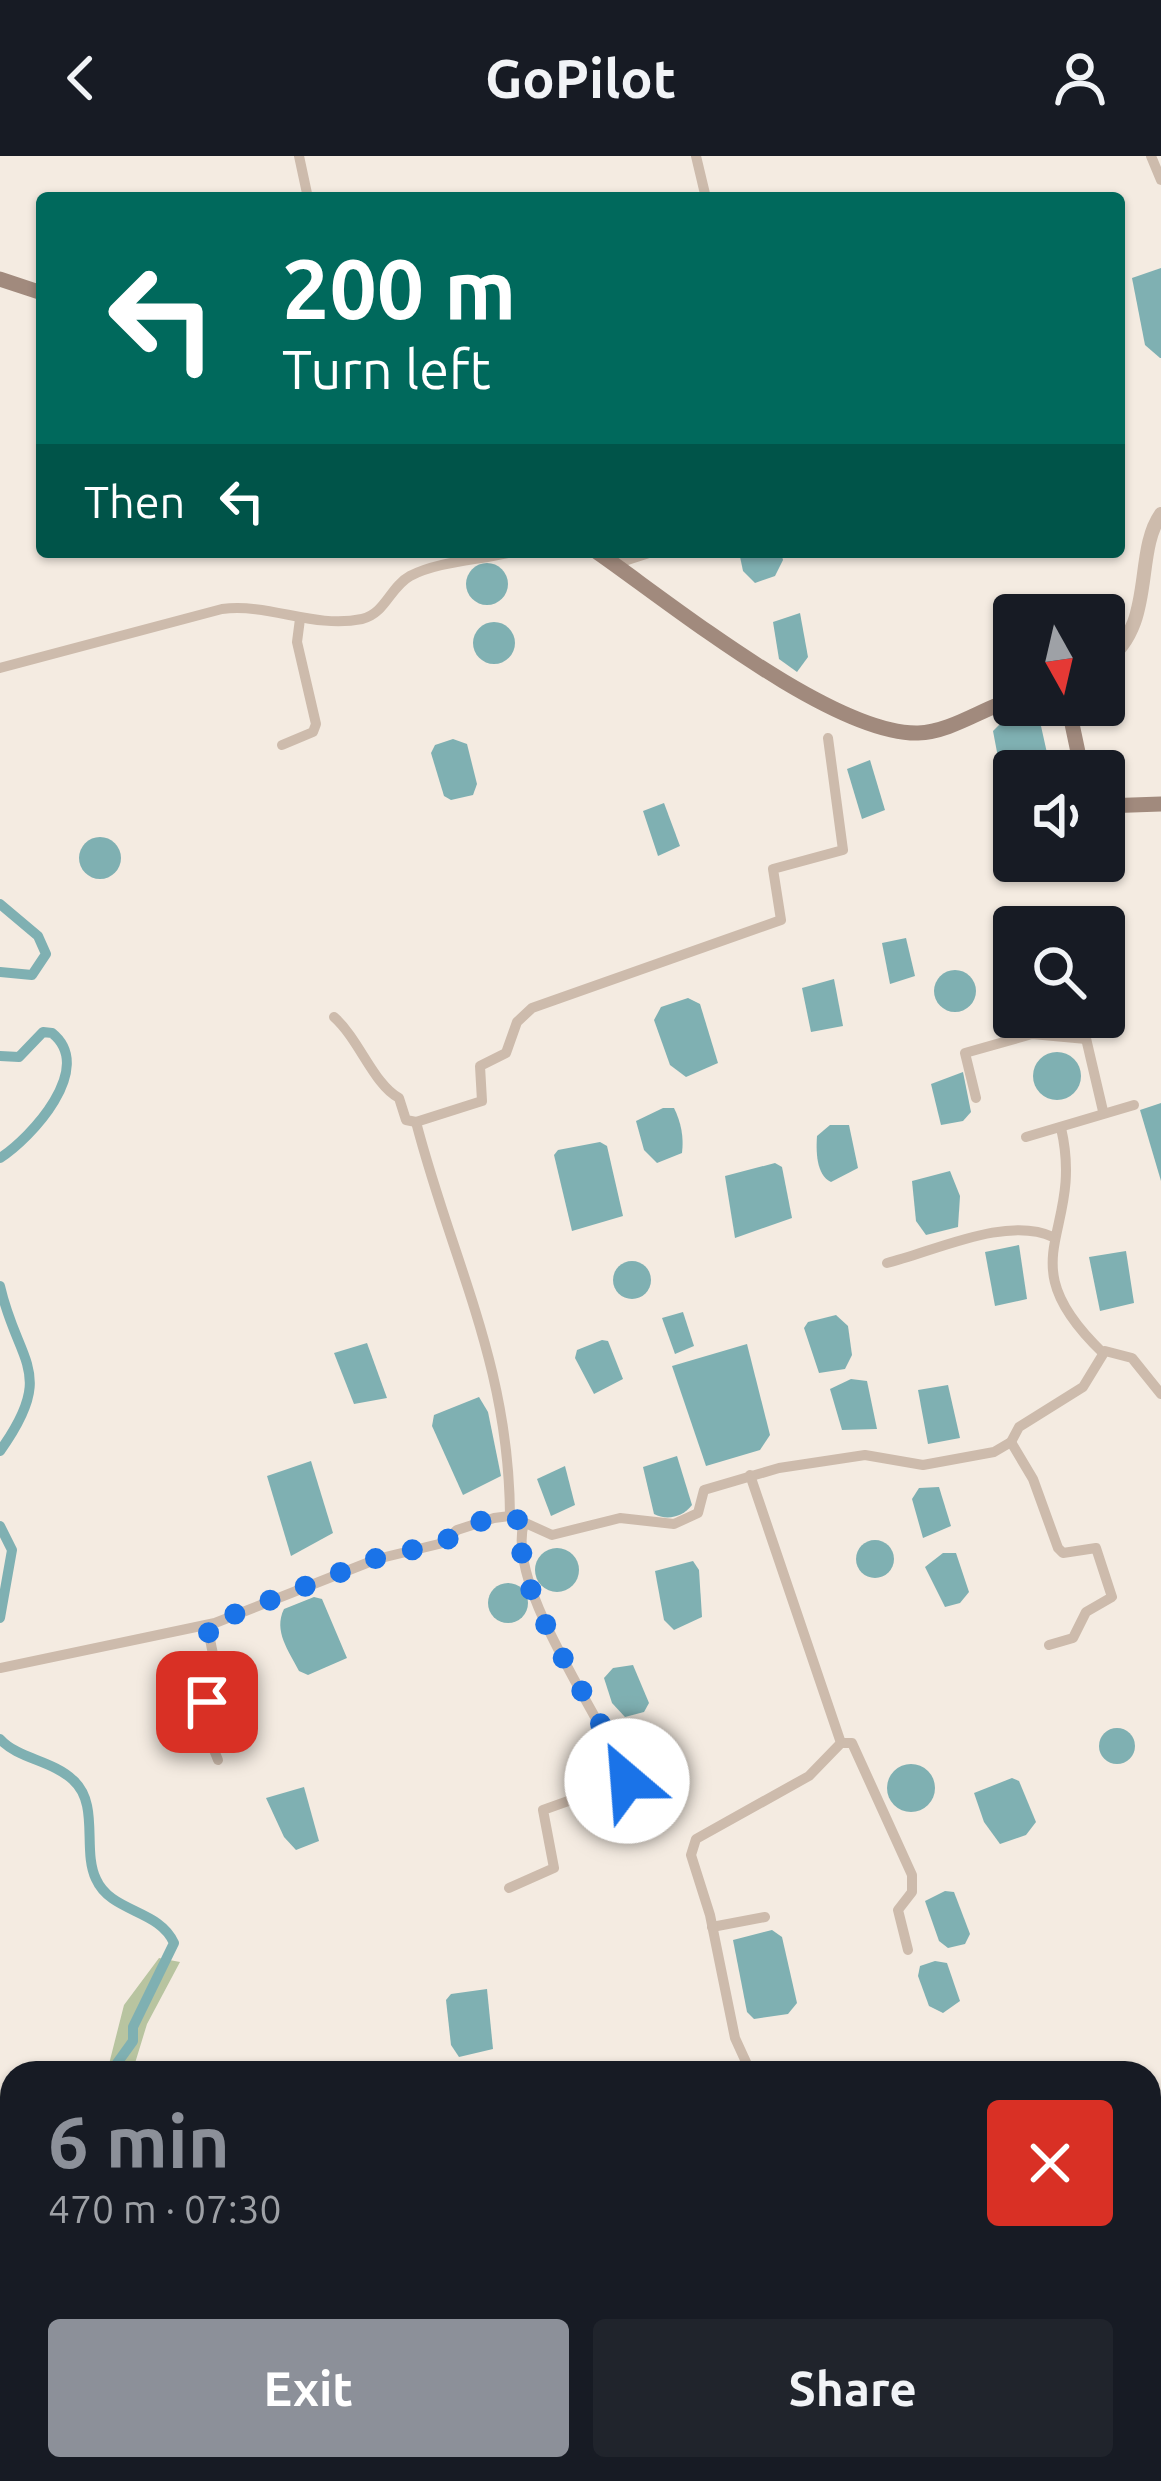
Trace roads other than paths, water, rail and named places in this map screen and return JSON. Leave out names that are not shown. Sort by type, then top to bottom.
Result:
[{"type":"main road","points":[[0,279],[36,290]]},
{"type":"main road","points":[[606,558],[783,679],[868,724],[930,732],[993,707]]},
{"type":"main road","points":[[1125,805],[1161,804]]},
{"type":"street","points":[[299,156],[307,192]]},
{"type":"street","points":[[696,156],[705,192]]},
{"type":"street","points":[[1151,156],[1161,180]]},
{"type":"street","points":[[1125,635],[1143,600],[1148,533],[1161,514]]},
{"type":"street","points":[[0,668],[222,609],[255,607],[300,619],[342,623],[372,617],[409,576],[486,558]]},
{"type":"street","points":[[614,564],[633,558]]},
{"type":"street","points":[[283,745],[313,732],[316,724],[297,642],[300,619]]},
{"type":"street","points":[[334,1017],[370,1059],[387,1092],[399,1098],[406,1120],[416,1122],[482,1101],[480,1066],[506,1053],[517,1022],[532,1008],[781,920],[773,869],[843,850],[828,738]]},
{"type":"street","points":[[976,1097],[965,1053],[1032,1034],[1086,1039],[1103,1111]]},
{"type":"street","points":[[1026,1137],[1103,1111],[1134,1106]]},
{"type":"street","points":[[416,1122],[486,1333],[507,1435],[510,1516]]},
{"type":"street","points":[[1060,1128],[1068,1190],[1050,1262],[1059,1305],[1102,1353],[1132,1358],[1161,1394]]},
{"type":"street","points":[[886,1263],[1006,1234],[1042,1232],[1053,1237]]},
{"type":"street","points":[[0,1668],[207,1625],[377,1558],[442,1543],[472,1523],[510,1516],[552,1535],[635,1516],[674,1524],[698,1513],[704,1490],[750,1475],[865,1455],[923,1465],[954,1461],[1010,1442],[1019,1427],[1083,1387],[1097,1372],[1102,1353]]},
{"type":"street","points":[[1010,1442],[1040,1493],[1060,1551],[1096,1548],[1112,1597],[1091,1607],[1073,1638],[1049,1646]]},
{"type":"street","points":[[750,1475],[842,1743]]},
{"type":"street","points":[[509,1888],[554,1868],[543,1810],[627,1780],[546,1620],[523,1552],[524,1523]]},
{"type":"street","points":[[207,1625],[220,1688],[200,1715],[218,1760]]},
{"type":"street","points":[[746,2061],[735,2038],[691,1855],[693,1844],[809,1776],[842,1743]]},
{"type":"street","points":[[842,1743],[856,1748],[912,1875],[912,1892],[898,1910],[908,1950]]},
{"type":"street","points":[[712,1927],[765,1917]]},
{"type":"water","points":[[1161,268],[1160,358],[1145,345],[1132,278]]},
{"type":"water","points":[[740,558],[782,558],[775,576],[755,583],[743,571]]},
{"type":"water","points":[[487,563],[501,570],[508,584],[501,598],[487,605],[473,598],[466,584],[473,570]]},
{"type":"water","points":[[800,613],[808,657],[797,672],[779,659],[773,622]]},
{"type":"water","points":[[494,622],[509,628],[515,643],[509,658],[494,664],[479,658],[473,643],[479,628]]},
{"type":"water","points":[[998,726],[1041,726],[1046,750],[997,750],[993,731]]},
{"type":"water","points":[[453,739],[467,744],[477,784],[473,795],[451,800],[444,796],[431,753],[435,745]]},
{"type":"water","points":[[870,760],[885,810],[862,819],[847,769]]},
{"type":"water","points":[[664,803],[680,846],[658,856],[643,811]]},
{"type":"water","points":[[100,837],[115,843],[121,858],[115,873],[100,879],[85,873],[79,858],[85,843]]},
{"type":"water","points":[[906,938],[915,976],[890,984],[882,943]]},
{"type":"water","points":[[955,970],[970,976],[976,991],[970,1006],[955,1012],[940,1006],[934,991],[940,976]]},
{"type":"water","points":[[834,979],[843,1026],[811,1032],[802,988]]},
{"type":"water","points":[[688,998],[700,1004],[718,1063],[686,1077],[670,1065],[654,1020],[661,1007]]},
{"type":"water","points":[[1057,1052],[1074,1059],[1081,1076],[1074,1093],[1057,1100],[1040,1093],[1033,1076],[1040,1059]]},
{"type":"water","points":[[963,1072],[971,1112],[963,1121],[941,1125],[931,1084]]},
{"type":"water","points":[[1161,1103],[1161,1181],[1140,1110]]},
{"type":"water","points":[[674,1108],[682,1153],[657,1163],[644,1150],[636,1121]]},
{"type":"water","points":[[830,1125],[849,1125],[858,1168],[831,1182],[820,1168],[817,1149],[817,1136]]},
{"type":"water","points":[[600,1142],[607,1146],[623,1216],[572,1231],[554,1155],[558,1150]]},
{"type":"water","points":[[775,1163],[782,1167],[792,1218],[735,1238],[725,1176]]},
{"type":"water","points":[[950,1171],[960,1196],[958,1227],[926,1235],[916,1221],[912,1181]]},
{"type":"water","points":[[1019,1245],[1027,1299],[995,1306],[985,1252]]},
{"type":"water","points":[[1126,1251],[1134,1303],[1100,1311],[1089,1257]]},
{"type":"water","points":[[632,1261],[646,1266],[651,1280],[646,1294],[632,1299],[618,1294],[613,1280],[618,1266]]},
{"type":"water","points":[[683,1312],[694,1346],[675,1354],[662,1318]]},
{"type":"water","points":[[836,1315],[848,1326],[852,1355],[845,1369],[819,1373],[804,1328],[808,1322]]},
{"type":"water","points":[[608,1341],[623,1379],[594,1394],[575,1358],[577,1350]]},
{"type":"water","points":[[367,1343],[387,1398],[354,1404],[334,1353]]},
{"type":"water","points":[[747,1344],[770,1435],[760,1450],[706,1466],[672,1366]]},
{"type":"water","points":[[851,1379],[867,1381],[877,1429],[842,1430],[830,1389]]},
{"type":"water","points":[[948,1385],[960,1438],[928,1444],[918,1390]]},
{"type":"water","points":[[479,1397],[488,1412],[501,1476],[463,1495],[432,1426],[434,1415]]},
{"type":"water","points":[[677,1456],[692,1505],[679,1515],[659,1516],[654,1514],[643,1467]]},
{"type":"water","points":[[311,1461],[333,1533],[291,1556],[267,1476]]},
{"type":"water","points":[[565,1466],[575,1505],[551,1516],[537,1479]]},
{"type":"water","points":[[939,1487],[951,1526],[923,1538],[912,1499],[919,1488]]},
{"type":"water","points":[[875,1540],[888,1546],[894,1559],[888,1572],[875,1578],[862,1572],[856,1559],[862,1546]]},
{"type":"water","points":[[557,1548],[572,1555],[579,1570],[572,1585],[557,1592],[542,1585],[535,1570],[542,1555]]},
{"type":"water","points":[[943,1553],[956,1553],[969,1592],[960,1603],[945,1607],[925,1567]]},
{"type":"water","points":[[693,1561],[699,1570],[702,1617],[674,1630],[664,1620],[655,1571]]},
{"type":"water","points":[[508,1583],[522,1589],[528,1603],[522,1617],[508,1623],[494,1617],[488,1603],[494,1589]]},
{"type":"water","points":[[314,1597],[322,1599],[347,1658],[308,1675],[299,1671],[280,1625],[284,1609]]},
{"type":"water","points":[[633,1665],[649,1703],[644,1712],[625,1717],[612,1703],[604,1678],[613,1668]]},
{"type":"water","points":[[1117,1728],[1130,1733],[1135,1746],[1130,1759],[1117,1764],[1104,1759],[1099,1746],[1104,1733]]},
{"type":"water","points":[[911,1764],[928,1771],[935,1788],[928,1805],[911,1812],[894,1805],[887,1788],[894,1771]]},
{"type":"water","points":[[1012,1778],[1019,1781],[1036,1822],[1026,1835],[1000,1844],[984,1822],[974,1793]]},
{"type":"water","points":[[304,1787],[319,1841],[296,1850],[284,1837],[266,1798]]},
{"type":"water","points":[[945,1891],[954,1892],[970,1934],[965,1944],[948,1948],[939,1941],[925,1901]]},
{"type":"water","points":[[772,1930],[782,1937],[797,2003],[788,2014],[754,2019],[747,2012],[733,1940]]},
{"type":"water","points":[[947,1963],[960,2001],[943,2013],[929,2006],[918,1976],[920,1966]]},
{"type":"water","points":[[487,1989],[493,2049],[459,2057],[451,2045],[446,2000],[451,1994]]},
{"type":"waterway","points":[[0,904],[38,936],[46,954],[32,975],[0,972]]},
{"type":"waterway","points":[[0,1056],[19,1057],[43,1032],[52,1033],[64,1048],[67,1064],[63,1083],[42,1119],[0,1158]]},
{"type":"waterway","points":[[0,1286],[30,1384],[27,1403],[0,1451]]},
{"type":"waterway","points":[[0,1526],[12,1550],[0,1618]]},
{"type":"waterway","points":[[0,1739],[73,1780],[86,1802],[96,1879],[112,1899],[158,1923],[174,1943],[133,2027],[133,2041],[119,2061]]}]
